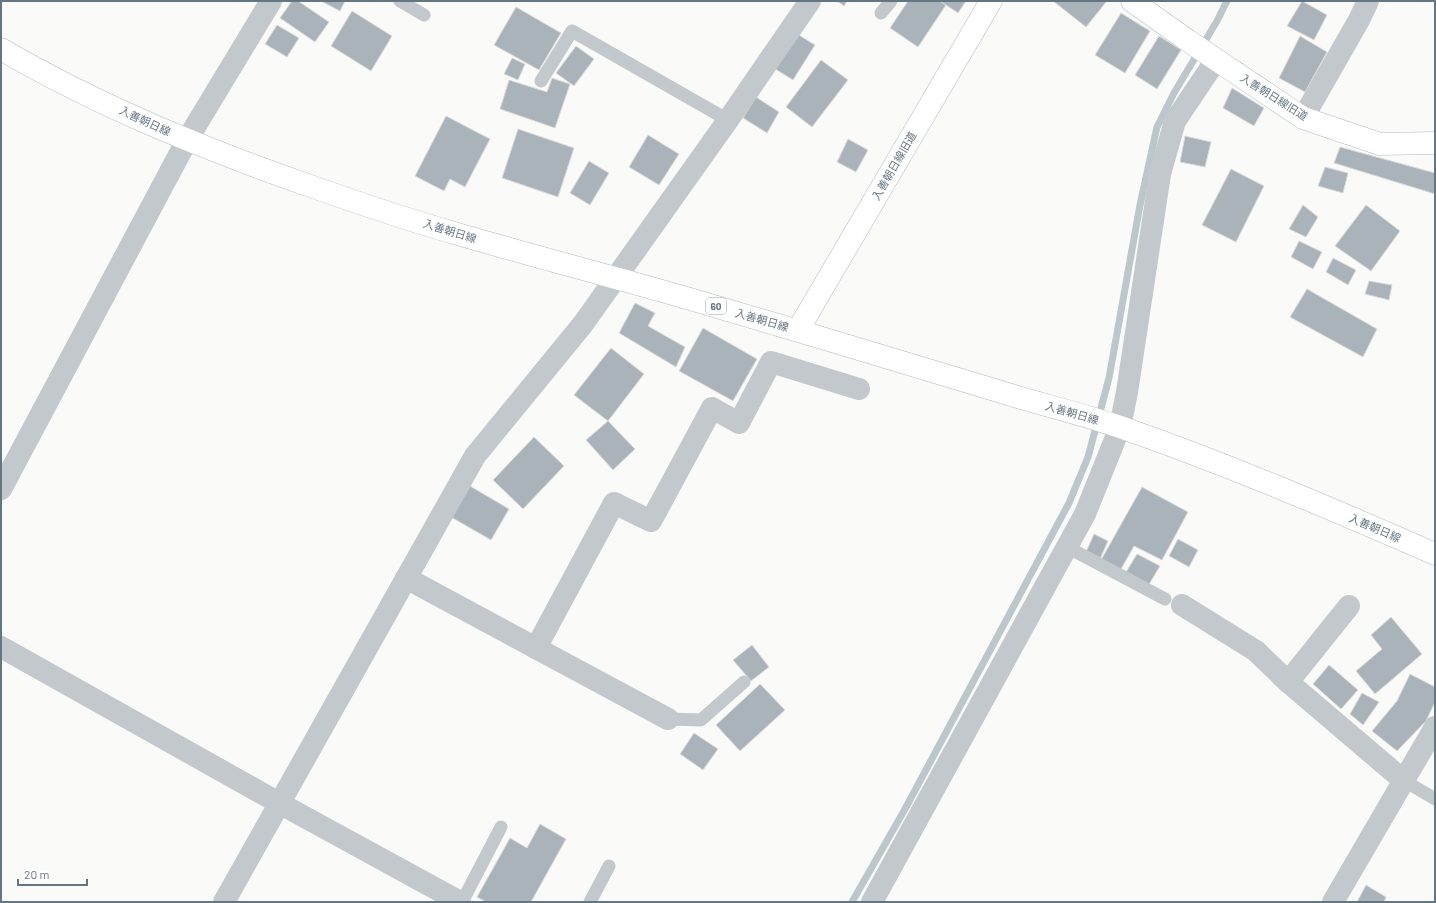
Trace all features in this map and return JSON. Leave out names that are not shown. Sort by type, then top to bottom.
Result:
[{"type":"main road","name":"入善朝日線旧道","points":[[798,330],[991,1]]},
{"type":"main road","name":"入善朝日線旧道","points":[[1132,1],[1216,60],[1303,118],[1380,144],[1435,143]]},
{"type":"main road","name":"入善朝日線","points":[[1,49],[23,62],[105,103],[186,140],[280,176],[368,206],[459,234],[798,330],[1120,427],[1267,482],[1435,554]]},
{"type":"street","points":[[1,488],[186,140],[271,1]]},
{"type":"street","points":[[224,902],[475,456],[583,324],[728,120],[810,1]]},
{"type":"street","points":[[1303,118],[1359,20],[1368,1]]},
{"type":"street","points":[[872,902],[1085,514],[1120,427],[1127,392],[1162,166],[1175,121],[1216,60]]},
{"type":"street","points":[[536,648],[614,503],[651,521],[712,408],[739,423],[771,362],[859,389]]},
{"type":"street","points":[[406,578],[668,719]]},
{"type":"street","points":[[1174,602],[1256,651],[1288,682],[1403,780]]},
{"type":"street","points":[[1288,682],[1349,606]]},
{"type":"street","points":[[1,647],[279,803],[461,902]]},
{"type":"street","points":[[1333,902],[1435,727]]},
{"type":"lane","points":[[400,1],[424,15]]},
{"type":"lane","points":[[880,13],[891,1]]},
{"type":"lane","points":[[541,82],[572,31],[728,120]]},
{"type":"lane","points":[[1067,548],[1174,602]]},
{"type":"lane","points":[[668,719],[701,720],[744,682]]},
{"type":"lane","points":[[1403,780],[1435,799]]},
{"type":"lane","points":[[461,902],[501,827]]},
{"type":"lane","points":[[590,902],[609,866]]},
{"type":"building","points":[[292,1],[298,1],[329,22],[315,42],[280,18]]},
{"type":"building","points":[[321,1],[345,1],[340,11]]},
{"type":"building","points":[[837,1],[847,1],[844,6]]},
{"type":"building","points":[[908,1],[940,1],[946,5],[918,47],[890,28]]},
{"type":"building","points":[[940,1],[966,1],[958,13]]},
{"type":"building","points":[[1053,1],[1107,1],[1086,27]]},
{"type":"building","points":[[1302,1],[1327,15],[1314,40],[1287,26]]},
{"type":"building","points":[[516,7],[561,33],[539,70],[494,45]]},
{"type":"building","points":[[352,11],[392,36],[371,71],[331,46]]},
{"type":"building","points":[[1121,13],[1150,31],[1125,73],[1095,55]]},
{"type":"building","points":[[277,25],[299,38],[287,57],[265,44]]},
{"type":"building","points":[[794,32],[815,45],[793,80],[772,67]]},
{"type":"building","points":[[1159,36],[1181,50],[1157,89],[1135,75]]},
{"type":"building","points":[[1300,36],[1327,52],[1305,92],[1279,78]]},
{"type":"building","points":[[576,46],[594,59],[574,86],[556,73]]},
{"type":"building","points":[[512,58],[525,64],[518,80],[504,74]]},
{"type":"building","points":[[821,60],[848,80],[812,127],[786,107]]},
{"type":"building","points":[[552,78],[570,84],[555,128],[500,109],[509,80],[547,92]]},
{"type":"building","points":[[1232,88],[1264,108],[1254,126],[1223,108]]},
{"type":"building","points":[[756,97],[779,112],[767,133],[743,118]]},
{"type":"building","points":[[446,116],[490,139],[465,187],[450,179],[444,191],[415,176]]},
{"type":"building","points":[[518,129],[574,148],[558,197],[502,178]]},
{"type":"building","points":[[648,135],[679,154],[659,185],[629,167]]},
{"type":"building","points":[[1185,136],[1211,142],[1205,167],[1180,162]]},
{"type":"building","points":[[848,139],[868,150],[856,172],[837,162]]},
{"type":"building","points":[[1340,147],[1435,173],[1435,194],[1334,163]]},
{"type":"building","points":[[589,161],[609,173],[590,205],[570,193]]},
{"type":"building","points":[[1325,167],[1348,173],[1343,193],[1318,186]]},
{"type":"building","points":[[1231,169],[1264,186],[1236,242],[1202,225]]},
{"type":"building","points":[[1303,205],[1318,217],[1306,237],[1289,229]]},
{"type":"building","points":[[1366,205],[1400,231],[1371,271],[1335,246]]},
{"type":"building","points":[[1299,241],[1322,252],[1313,269],[1291,257]]},
{"type":"building","points":[[1333,258],[1356,270],[1348,285],[1326,272]]},
{"type":"building","points":[[1369,281],[1392,285],[1389,300],[1365,294]]},
{"type":"building","points":[[1307,289],[1377,329],[1363,357],[1290,317]]},
{"type":"building","points":[[635,303],[655,313],[648,326],[685,347],[676,367],[619,333]]},
{"type":"building","points":[[703,328],[757,359],[733,401],[679,371]]},
{"type":"building","points":[[611,348],[644,374],[608,421],[574,395]]},
{"type":"building","points":[[608,421],[635,449],[613,470],[586,440]]},
{"type":"building","points":[[534,437],[564,466],[523,509],[493,480]]},
{"type":"building","points":[[470,486],[509,509],[491,540],[451,517]]},
{"type":"building","points":[[1142,487],[1188,512],[1162,560],[1134,546],[1120,571],[1101,560]]},
{"type":"building","points":[[1094,534],[1108,541],[1100,559],[1086,552]]},
{"type":"building","points":[[1178,539],[1198,550],[1189,567],[1169,556]]},
{"type":"building","points":[[1137,554],[1160,566],[1148,586],[1125,574]]},
{"type":"building","points":[[1391,617],[1422,654],[1375,694],[1356,671],[1382,649],[1371,635]]},
{"type":"building","points":[[752,645],[769,667],[751,681],[733,660]]},
{"type":"building","points":[[1329,665],[1358,690],[1341,709],[1313,684]]},
{"type":"building","points":[[1410,674],[1435,687],[1435,702],[1426,721],[1397,751],[1372,731],[1397,701]]},
{"type":"building","points":[[760,684],[785,710],[740,751],[716,725]]},
{"type":"building","points":[[1362,693],[1379,702],[1363,725],[1350,714]]},
{"type":"building","points":[[694,733],[718,749],[703,770],[680,754]]},
{"type":"building","points":[[540,824],[566,839],[531,902],[486,902],[477,897],[510,838],[527,848]]},
{"type":"building","points":[[1366,885],[1386,897],[1384,902],[1357,902]]},
{"type":"waterway","points":[[852,902],[905,809],[1069,503],[1088,457],[1109,378],[1140,205],[1157,127],[1174,93],[1217,21],[1227,1]]}]
